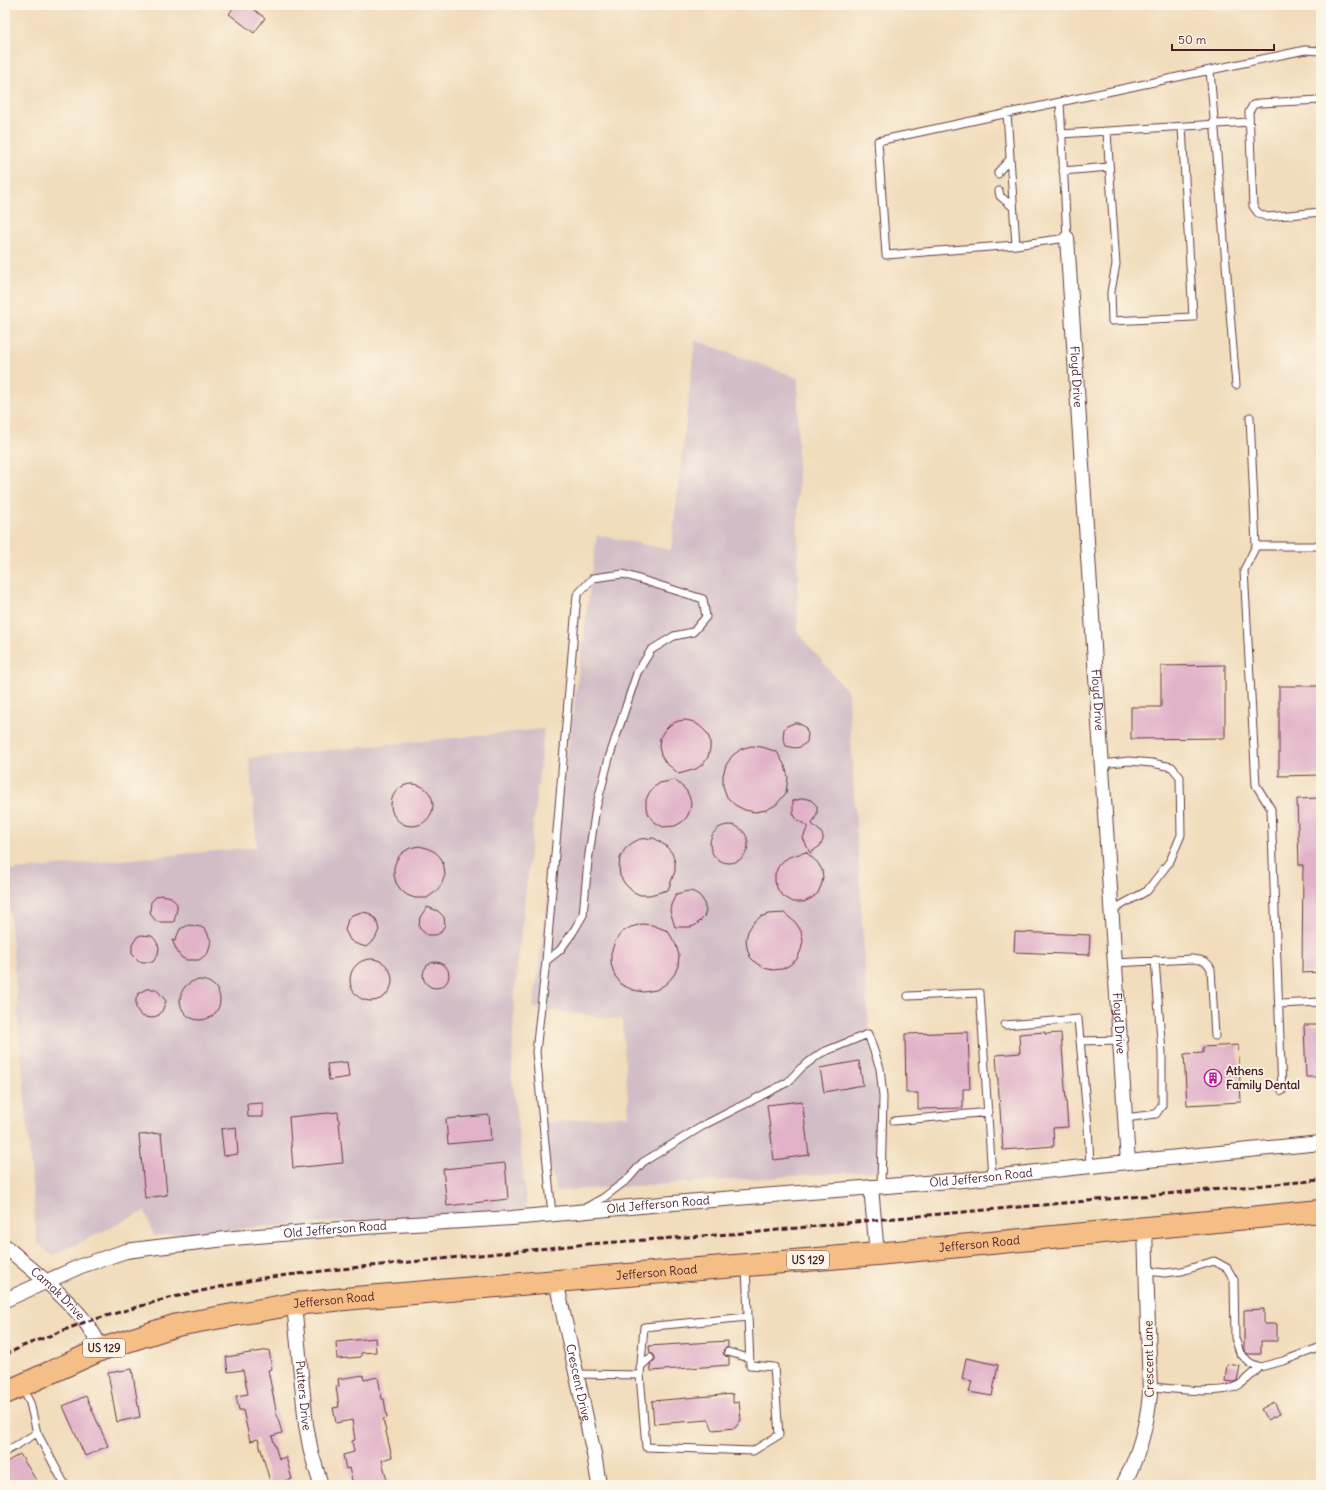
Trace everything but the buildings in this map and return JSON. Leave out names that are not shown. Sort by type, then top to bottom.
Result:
[{"type":"highway","name":"Jefferson Road","points":[[13,1389],[102,1348],[177,1325],[294,1304],[877,1254],[1321,1211]]},
{"type":"street","name":"Floyd Drive","points":[[1067,238],[1128,1162]]},
{"type":"street","name":"Old Jefferson Road","points":[[5,1300],[81,1266],[107,1257],[149,1248],[241,1237],[364,1227],[512,1218],[673,1202],[964,1180],[1321,1143]]},
{"type":"street","points":[[876,1187],[877,1254]]},
{"type":"street","name":"Crescent Lane","points":[[1123,1485],[1134,1459],[1148,1412],[1150,1387],[1145,1228]]},
{"type":"street","name":"Camak Drive","points":[[5,1246],[46,1281],[81,1317],[102,1348]]},
{"type":"street","name":"Crescent Drive","points":[[556,1281],[594,1454],[599,1485]]},
{"type":"street","name":"Putters Drive","points":[[294,1304],[306,1425],[311,1452],[321,1485]]},
{"type":"lane","points":[[1060,102],[1067,238],[1016,245],[886,255],[878,141],[1007,113],[1305,50],[1321,51]]},
{"type":"lane","points":[[1210,70],[1236,385]]},
{"type":"lane","points":[[1321,100],[1259,103],[1253,105],[1249,112],[1253,206],[1258,213],[1267,217],[1321,212]]},
{"type":"lane","points":[[1007,113],[1016,245]]},
{"type":"lane","points":[[1061,134],[1249,122]]},
{"type":"lane","points":[[1107,132],[1116,264],[1110,292],[1112,321],[1193,317],[1182,127]]},
{"type":"lane","points":[[998,174],[998,172],[1010,159]]},
{"type":"lane","points":[[1063,171],[1109,167]]},
{"type":"lane","points":[[999,191],[1000,196],[1013,207]]},
{"type":"lane","points":[[1250,417],[1256,546],[1244,570],[1256,785],[1271,809],[1282,1091]]},
{"type":"lane","points":[[1256,546],[1321,546]]},
{"type":"lane","points":[[546,961],[560,950],[583,915],[588,861],[596,808],[609,758],[637,673],[651,650],[674,636],[693,632],[706,617],[703,599],[624,574],[593,578],[577,595],[546,961],[536,1052],[552,1214]]},
{"type":"lane","points":[[1102,764],[1129,761],[1152,762],[1172,767],[1180,777],[1181,835],[1170,861],[1147,891],[1112,910]]},
{"type":"lane","points":[[1115,963],[1155,960],[1204,960],[1208,963],[1211,969],[1215,1036]]},
{"type":"lane","points":[[1125,1118],[1156,1114],[1162,1105],[1162,1053],[1155,960]]},
{"type":"lane","points":[[908,996],[980,993],[992,1177]]},
{"type":"lane","points":[[1279,1004],[1321,1002]]},
{"type":"lane","points":[[1005,1025],[1078,1019],[1088,1126],[1090,1166]]},
{"type":"lane","points":[[581,1211],[604,1198],[628,1179],[643,1162],[706,1124],[788,1082],[801,1068],[821,1052],[868,1034],[880,1068],[883,1097],[876,1187]]},
{"type":"lane","points":[[1080,1041],[1120,1040]]},
{"type":"lane","points":[[894,1120],[988,1112]]},
{"type":"lane","points":[[1146,1271],[1165,1273],[1182,1271],[1214,1261],[1227,1268],[1234,1280],[1234,1338],[1240,1354],[1250,1363],[1260,1367]]},
{"type":"lane","points":[[746,1265],[750,1365],[774,1367],[779,1435],[754,1451],[646,1447],[640,1375],[644,1327],[748,1317]]},
{"type":"lane","points":[[1150,1387],[1222,1391],[1238,1386],[1260,1367],[1283,1361],[1321,1347]]},
{"type":"lane","points":[[728,1352],[750,1358]]},
{"type":"lane","points":[[640,1367],[650,1358]]},
{"type":"lane","points":[[576,1374],[640,1375]]},
{"type":"lane","points":[[13,1389],[30,1403],[37,1433],[65,1485]]},
{"type":"lane","points":[[5,1452],[37,1433]]},
{"type":"shaded area","points":[[695,340],[798,378],[798,633],[848,692],[868,1018],[888,1170],[556,1191],[540,1123],[629,1115],[622,1020],[533,1008],[597,535],[671,550]]},
{"type":"shaded area","points":[[544,729],[514,998],[512,1076],[527,1209],[272,1226],[154,1236],[145,1211],[52,1256],[37,1243],[6,871],[257,847],[249,758]]},
{"type":"railway","points":[[5,1355],[23,1346],[85,1322],[169,1298],[262,1278],[588,1244],[759,1232],[874,1220],[1321,1180]]},
{"type":"place","name":"Athens Family Dental","points":[[1213,1078]]}]
